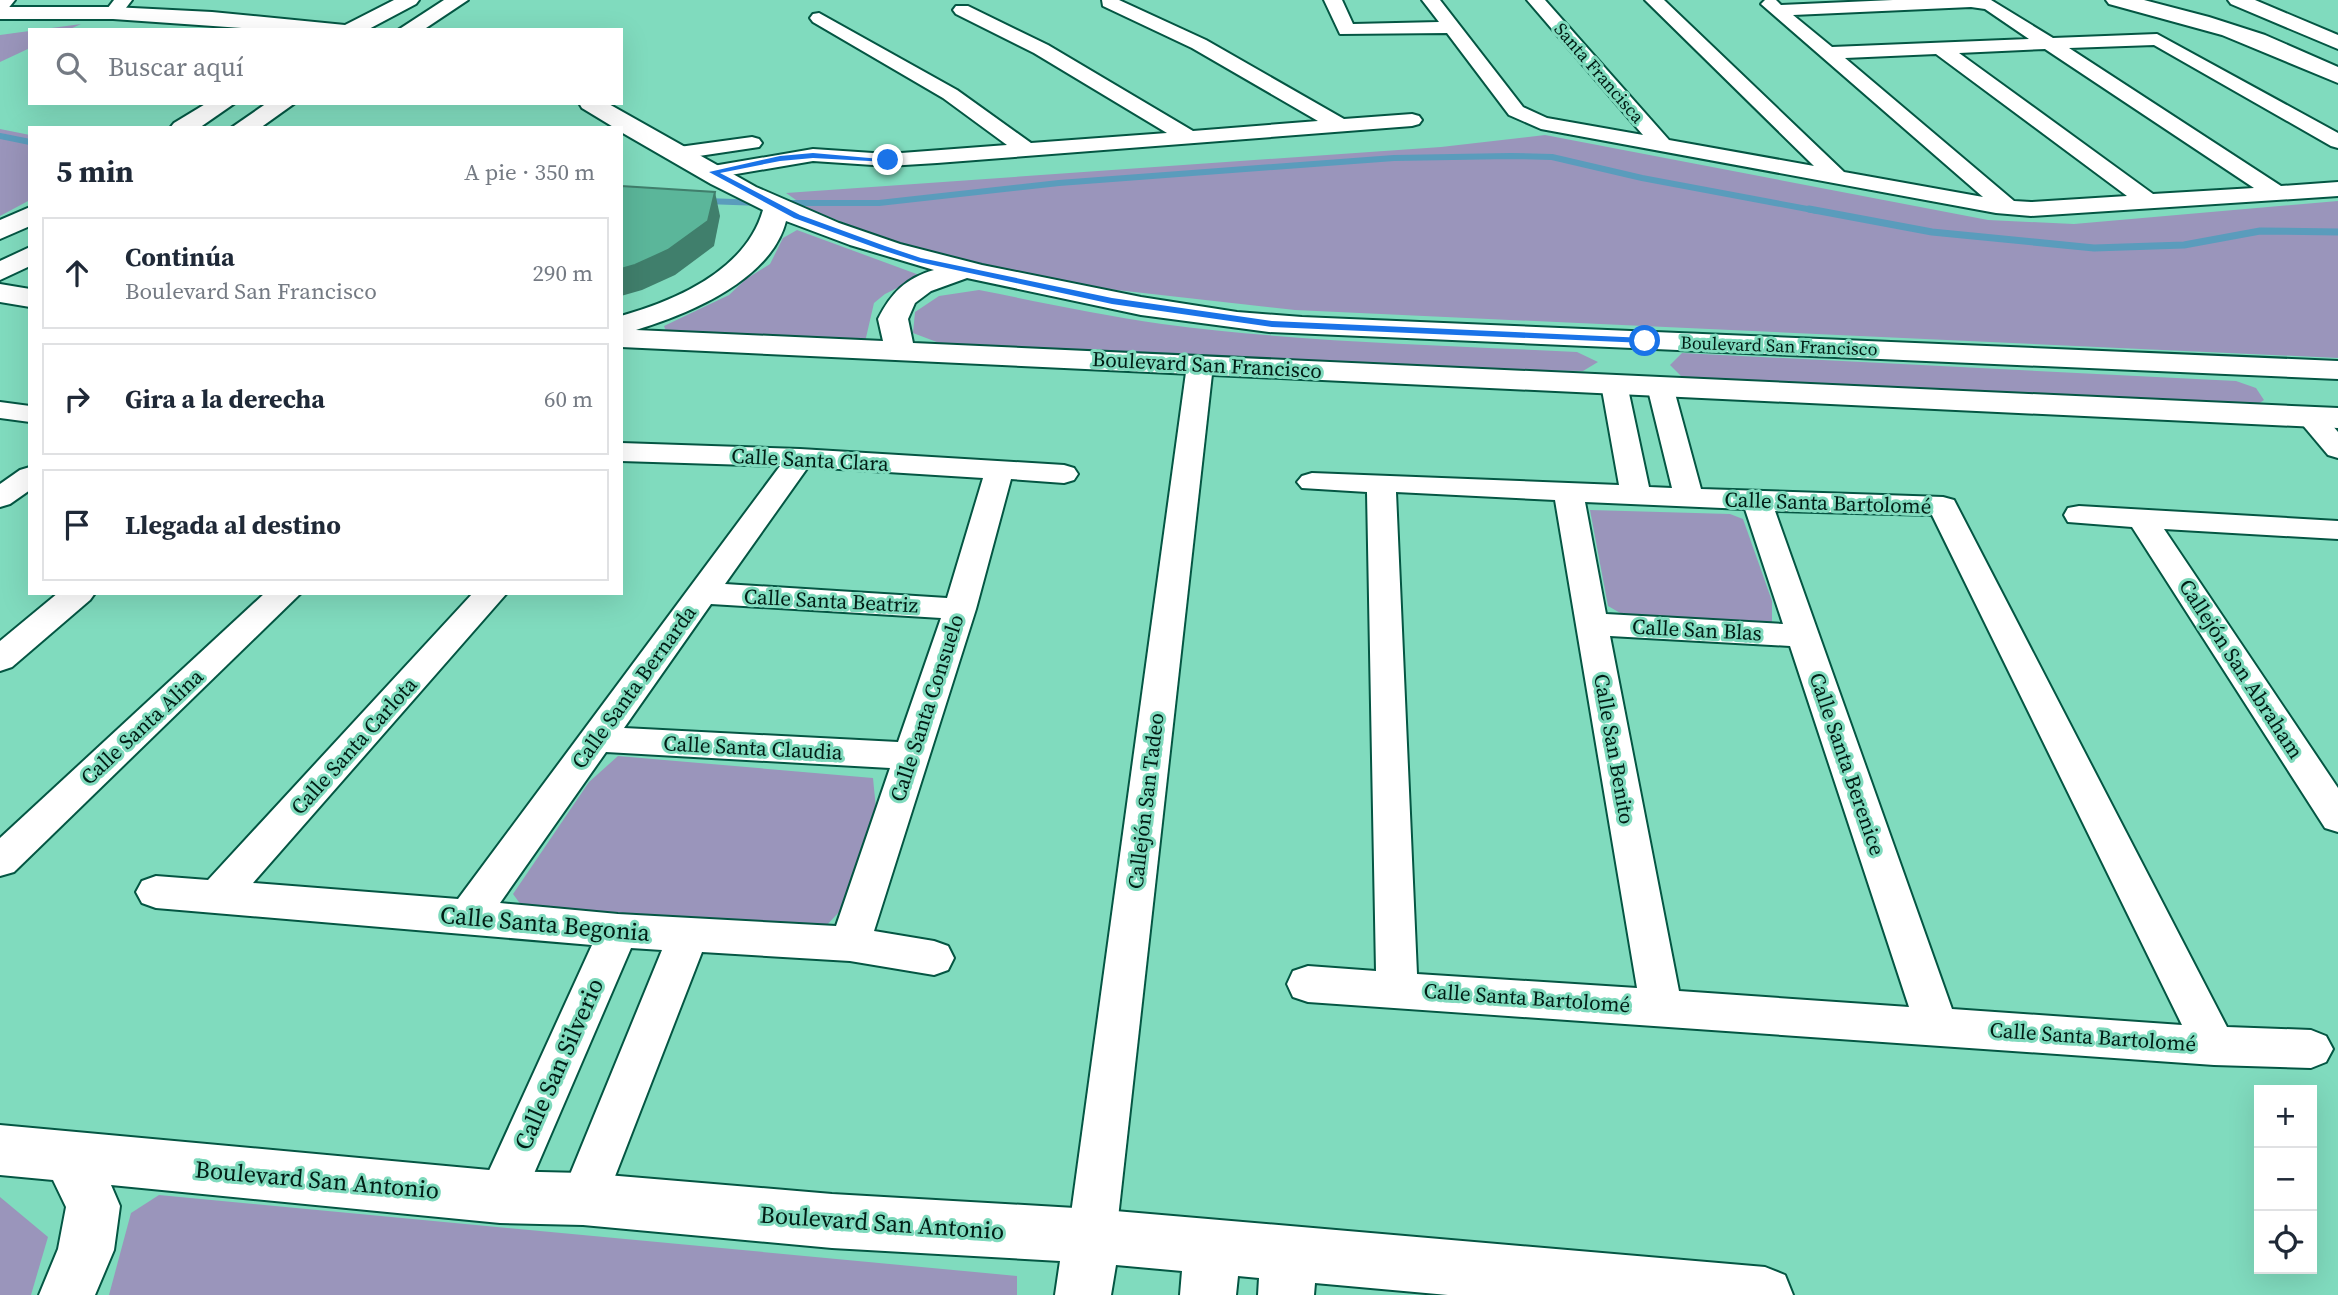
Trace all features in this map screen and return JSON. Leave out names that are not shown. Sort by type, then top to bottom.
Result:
[{"type":"street","points":[[0,7],[6,0]]},
{"type":"street","points":[[355,28],[409,0]]},
{"type":"street","points":[[411,28],[458,0]]},
{"type":"street","points":[[1333,0],[1346,30],[1452,27]]},
{"type":"street","points":[[1432,0],[1516,111],[1541,123],[1838,178],[2031,209],[2274,191],[2338,189]]},
{"type":"street","name":"Santa Francisca","points":[[1536,0],[1663,146]]},
{"type":"street","points":[[1654,0],[1838,178]]},
{"type":"street","points":[[2116,0],[2186,16],[2254,38],[2338,76]]},
{"type":"street","points":[[2238,0],[2338,43]]},
{"type":"street","points":[[1109,2],[1199,44],[1341,126]]},
{"type":"street","points":[[1771,5],[1971,2],[1990,5],[2274,191]]},
{"type":"street","points":[[1771,5],[2008,207]]},
{"type":"street","points":[[0,25],[44,15],[118,7],[322,28]]},
{"type":"street","points":[[962,10],[1041,49],[1190,138]]},
{"type":"street","points":[[0,13],[44,15]]},
{"type":"street","points":[[819,18],[950,94],[1027,150]]},
{"type":"street","points":[[1828,53],[2157,38],[2338,142]]},
{"type":"street","points":[[1940,48],[2149,202]]},
{"type":"street","points":[[185,126],[221,105]]},
{"type":"street","points":[[246,126],[281,105]]},
{"type":"street","name":"Boulevard San Francisco","points":[[594,105],[750,193],[787,211],[882,248],[964,270],[1112,301],[1253,322],[2326,370]]},
{"type":"street","points":[[713,172],[813,155],[881,159],[1412,120]]},
{"type":"street","points":[[950,135],[1005,132]]},
{"type":"street","points":[[679,153],[801,138],[882,140],[881,159]]},
{"type":"street","points":[[623,324],[673,308],[742,267],[787,211]]},
{"type":"street","points":[[0,231],[28,216]]},
{"type":"street","points":[[0,272],[28,255]]},
{"type":"street","points":[[900,350],[893,319],[907,292],[927,281],[964,270]]},
{"type":"street","points":[[0,293],[28,298]]},
{"type":"street","name":"Boulevard San Francisco","points":[[623,338],[2324,417]]},
{"type":"street","points":[[1601,338],[1614,384],[1636,495]]},
{"type":"street","points":[[1645,341],[1660,386],[1689,498]]},
{"type":"street","name":"Callejón San Tadeo","points":[[1092,1236],[1200,365]]},
{"type":"street","points":[[2267,367],[2324,417],[2338,449]]},
{"type":"street","points":[[2326,370],[2338,396]]},
{"type":"street","points":[[0,410],[28,414]]},
{"type":"street","name":"Calle Santa Clara","points":[[623,452],[800,458],[1064,474]]},
{"type":"street","name":"Calle Santa Bernarda","points":[[468,916],[800,458]]},
{"type":"street","name":"Calle Santa Consuelo","points":[[850,944],[909,756],[960,609],[999,471]]},
{"type":"street","points":[[0,498],[28,478]]},
{"type":"street","points":[[1312,482],[1381,483]]},
{"type":"street","name":"Calle Santa Bartolomé","points":[[1381,483],[1757,501],[1943,506],[2214,1046],[1397,989],[1381,483]]},
{"type":"street","name":"Calle San Benito","points":[[1568,492],[1661,1007]]},
{"type":"street","name":"Calle Santa Berenice","points":[[1757,501],[1937,1026]]},
{"type":"street","points":[[2079,515],[2338,530]]},
{"type":"street","name":"Callejón San Abraham","points":[[2143,520],[2338,818]]},
{"type":"street","name":"Calle Santa Beatriz","points":[[702,593],[960,609]]},
{"type":"street","points":[[0,659],[77,595]]},
{"type":"street","name":"Calle Santa Alina","points":[[0,861],[283,595]]},
{"type":"street","name":"Calle Santa Carlota","points":[[216,898],[489,595]]},
{"type":"street","name":"Calle San Blas","points":[[1592,624],[1803,636]]},
{"type":"street","name":"Calle Santa Claudia","points":[[596,739],[909,756]]},
{"type":"street","name":"Calle Santa Begonia","points":[[156,892],[468,916],[618,932],[850,944],[934,958]]},
{"type":"street","name":"Calle San Silverio","points":[[500,1196],[618,932]]},
{"type":"street","points":[[583,1199],[688,936]]},
{"type":"street","points":[[1308,984],[1397,989]]},
{"type":"street","points":[[2214,1046],[2311,1049]]},
{"type":"street","name":"Boulevard San Antonio","points":[[0,1150],[500,1196],[583,1199],[832,1221],[1092,1236],[1210,1271],[1765,1295]]},
{"type":"street","points":[[67,1295],[86,1250],[93,1206],[69,1156]]},
{"type":"street","points":[[1083,1295],[1092,1236]]},
{"type":"shaded area","points":[[81,24],[72,28],[52,28]]},
{"type":"shaded area","points":[[28,31],[28,49],[0,62],[0,35]]},
{"type":"shaded area","points":[[0,129],[28,135],[28,201],[0,216]]},
{"type":"shaded area","points":[[1545,135],[1988,220],[2074,224],[2338,201],[2338,358],[1295,310],[1072,285],[895,243],[809,209],[786,193],[1441,147]]},
{"type":"shaded area","points":[[797,230],[922,276],[885,294],[874,303],[865,342],[666,331],[664,326],[729,295],[746,279],[770,264],[783,238]]},
{"type":"shaded area","points":[[979,290],[1162,324],[1265,335],[1577,352],[1598,362],[1583,371],[1504,370],[942,344],[913,333],[915,312],[939,296]]},
{"type":"shaded area","points":[[1682,353],[2236,381],[2256,388],[2264,400],[2252,408],[1686,381],[1670,365]]},
{"type":"shaded area","points":[[1590,510],[1730,514],[1743,519],[1772,601],[1772,624],[1629,618],[1608,606]]},
{"type":"shaded area","points":[[618,756],[873,778],[877,819],[841,910],[825,927],[524,909],[513,894],[589,782]]},
{"type":"shaded area","points":[[159,1195],[1017,1276],[1017,1295],[109,1295],[131,1213]]},
{"type":"shaded area","points":[[0,1197],[48,1237],[31,1295],[0,1295]]},
{"type":"building","points":[[623,186],[715,192],[708,221],[668,250],[623,268]]},
{"type":"waterway","points":[[0,136],[28,142]]},
{"type":"waterway","points":[[779,203],[879,203],[1059,183],[1394,158],[1511,156],[1552,157],[1642,178],[1818,211]]},
{"type":"waterway","points":[[706,201],[761,203]]},
{"type":"waterway","points":[[1809,209],[1932,232],[2094,248],[2184,245],[2260,231],[2338,232]]},
{"type":"route","points":[[888,160],[813,155],[713,172],[797,216],[919,260],[1112,301],[1272,324],[1645,341]]}]
